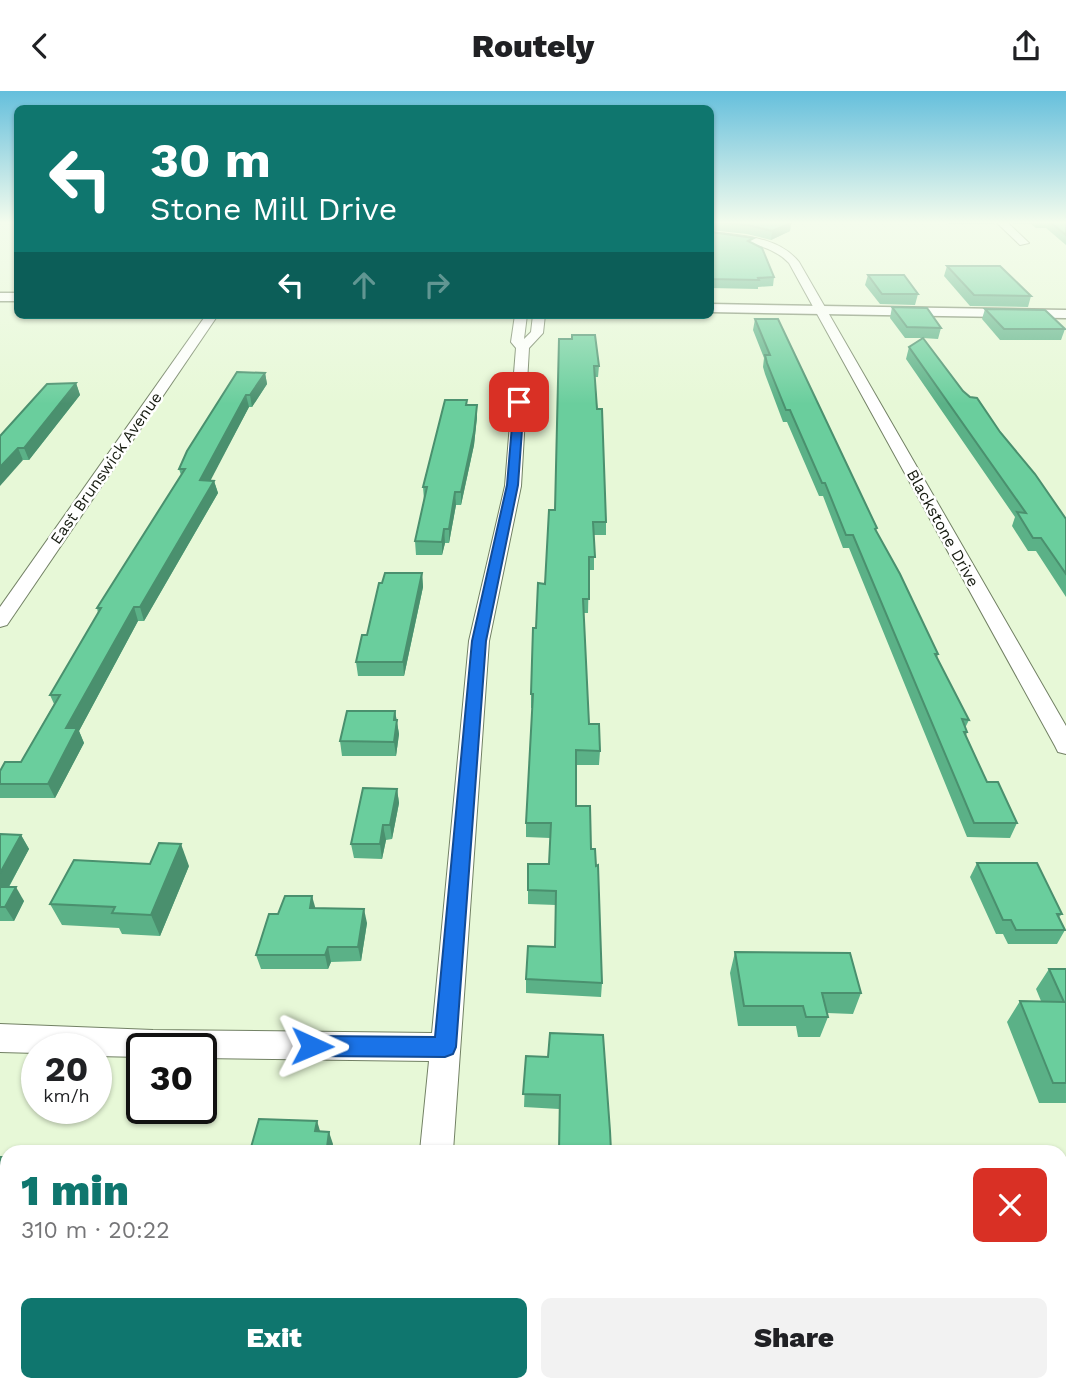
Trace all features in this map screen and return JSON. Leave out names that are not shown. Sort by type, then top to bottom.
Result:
[{"type":"street","points":[[805,283],[821,310]]},
{"type":"street","points":[[714,308],[1066,314]]},
{"type":"street","name":"Blackstone Drive","points":[[821,310],[1066,746]]},
{"type":"street","name":"East Brunswick Avenue","points":[[0,621],[209,319]]},
{"type":"street","points":[[520,319],[517,342],[523,347]]},
{"type":"street","points":[[437,1145],[477,662],[513,485],[523,347],[537,333],[539,319]]},
{"type":"street","points":[[0,1038],[153,1044],[445,1047]]},
{"type":"building","points":[[874,283],[910,283],[918,294],[882,294]]},
{"type":"building","points":[[962,283],[1017,283],[1031,296],[974,295]]},
{"type":"building","points":[[892,307],[927,308],[941,328],[907,327]]},
{"type":"building","points":[[985,309],[1045,310],[1065,329],[1004,329]]},
{"type":"building","points":[[755,319],[778,319],[877,528],[875,529],[900,574],[938,654],[935,654],[969,720],[962,719],[967,732],[964,732],[987,782],[998,782],[1017,823],[974,823],[853,535],[846,535],[790,410],[786,410],[767,363],[765,355],[770,355]]},
{"type":"building","points":[[572,335],[595,335],[599,366],[594,366],[597,409],[602,409],[606,522],[593,522],[595,557],[589,557],[589,599],[583,599],[589,724],[599,724],[600,751],[576,750],[576,806],[590,806],[591,849],[595,849],[596,866],[598,865],[602,983],[526,979],[528,946],[555,947],[556,891],[528,890],[528,864],[549,864],[551,823],[526,823],[533,694],[533,628],[536,628],[538,583],[545,584],[549,510],[555,510],[559,339],[572,339]]},
{"type":"building","points":[[923,338],[963,391],[970,397],[977,398],[1066,519],[1066,574],[1041,538],[1033,538],[1017,512],[1026,513],[909,347]]},
{"type":"building","points":[[237,372],[265,373],[250,395],[246,395],[200,480],[214,481],[140,607],[134,607],[66,728],[77,728],[48,784],[0,784],[0,771],[5,762],[21,762],[60,695],[50,695],[101,608],[97,608],[185,469],[179,469],[187,451]]},
{"type":"building","points":[[76,383],[24,448],[18,448],[0,467],[0,436],[47,384]]},
{"type":"building","points":[[445,400],[467,400],[466,405],[477,405],[474,432],[461,492],[455,492],[449,529],[444,529],[442,542],[415,541],[427,487],[423,487]]},
{"type":"building","points":[[385,573],[422,573],[403,662],[356,662],[362,635],[367,635],[379,583],[382,583]]},
{"type":"building","points":[[347,711],[395,711],[394,720],[397,720],[394,742],[340,741]]},
{"type":"building","points":[[363,788],[397,789],[390,825],[383,825],[380,844],[351,844]]},
{"type":"building","points":[[0,834],[21,835],[0,873]]},
{"type":"building","points":[[159,843],[181,844],[151,915],[112,913],[115,907],[50,904],[74,860],[150,864]]},
{"type":"building","points":[[977,863],[1037,863],[1062,914],[1057,914],[1065,930],[1016,930],[1011,920],[1003,920]]},
{"type":"building","points":[[0,887],[16,887],[5,907],[0,907]]},
{"type":"building","points":[[285,896],[312,896],[310,908],[364,909],[358,947],[328,947],[325,955],[256,955],[269,914],[278,914]]},
{"type":"building","points":[[735,952],[850,953],[861,993],[822,993],[828,1017],[806,1017],[803,1006],[744,1006]]},
{"type":"building","points":[[1049,969],[1066,969],[1066,1083],[1053,1083],[1020,1001],[1064,1002]]},
{"type":"building","points":[[550,1033],[603,1035],[611,1145],[559,1145],[560,1095],[523,1094],[526,1056],[548,1057]]},
{"type":"building","points":[[259,1119],[317,1121],[315,1131],[329,1132],[327,1145],[252,1145]]},
{"type":"route","points":[[312,1046],[445,1047],[479,641],[513,485],[519,402]]}]
